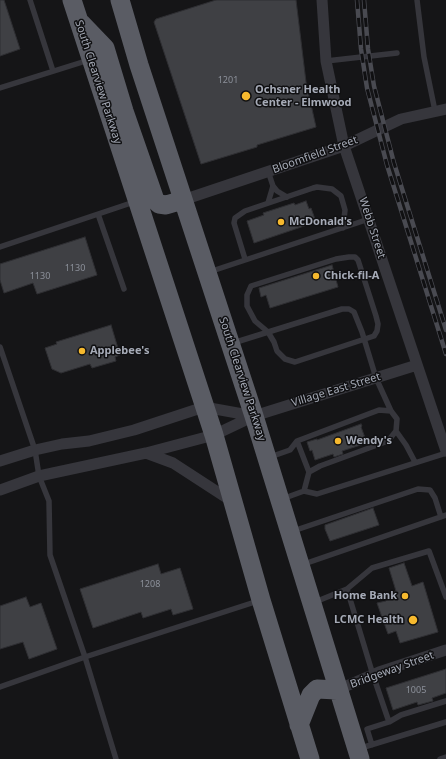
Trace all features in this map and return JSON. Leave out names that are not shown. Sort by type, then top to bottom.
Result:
[{"type":"highway","name":"South Clearview Parkway","points":[[72,0],[214,435],[261,600],[310,759]]},
{"type":"highway","name":"South Clearview Parkway","points":[[120,0],[139,65],[254,416],[337,690],[363,751]]},
{"type":"highway","points":[[78,19],[105,48],[124,111],[155,200],[159,204],[166,205],[183,200]]},
{"type":"highway","points":[[299,725],[311,695],[317,690],[337,690]]},
{"type":"street","name":"Webb Street","points":[[322,0],[326,61],[344,146],[446,452]]},
{"type":"street","name":"Bloomfield Street","points":[[183,200],[344,146],[402,119],[440,110]]},
{"type":"street","name":"Village East Street","points":[[0,490],[39,476],[146,453],[214,435],[254,416],[418,365]]},
{"type":"street","points":[[0,461],[35,450],[62,444],[89,441],[134,430],[204,407],[254,416]]},
{"type":"street","points":[[146,453],[173,463],[234,502]]},
{"type":"street","name":"Bridgeway Street","points":[[337,690],[373,675],[446,650]]},
{"type":"lane","points":[[30,0],[53,71]]},
{"type":"lane","points":[[417,0],[424,57],[440,110]]},
{"type":"lane","points":[[326,61],[397,53]]},
{"type":"lane","points":[[0,88],[91,59]]},
{"type":"lane","points":[[268,171],[273,186],[277,191],[287,197]]},
{"type":"lane","points":[[268,203],[273,186]]},
{"type":"lane","points":[[245,259],[234,223],[235,218],[245,211],[317,187],[332,189],[341,196],[344,202],[345,218],[343,228]]},
{"type":"lane","points":[[0,247],[137,201]]},
{"type":"lane","points":[[98,214],[124,289]]},
{"type":"lane","points":[[207,272],[369,219]]},
{"type":"lane","points":[[354,257],[358,260],[378,324],[378,332],[374,336],[364,340],[295,362],[286,360],[277,351],[268,332],[255,321],[247,306],[247,295],[251,286],[336,259],[354,257]]},
{"type":"lane","points":[[231,344],[342,309],[349,309],[354,312],[362,332],[376,378],[391,412],[397,419],[396,431],[388,441],[320,466],[309,472]]},
{"type":"lane","points":[[0,347],[35,450],[39,476],[49,502],[50,555],[85,656],[116,759]]},
{"type":"lane","points":[[267,458],[290,450],[297,441],[379,410],[391,412]]},
{"type":"lane","points":[[396,431],[406,445],[415,462]]},
{"type":"lane","points":[[297,441],[309,472],[304,491]]},
{"type":"lane","points":[[280,500],[304,491],[317,494],[446,452]]},
{"type":"lane","points":[[290,532],[418,489],[430,490],[443,516],[300,565]]},
{"type":"lane","points":[[311,603],[346,588],[372,568],[429,551],[446,597]]},
{"type":"lane","points":[[346,588],[389,722]]},
{"type":"lane","points":[[0,687],[85,656],[261,600]]},
{"type":"lane","points":[[446,701],[401,715],[389,722],[367,729],[363,751],[446,722]]},
{"type":"lane","points":[[440,759],[446,757]]},
{"type":"building","points":[[0,0],[4,0],[20,49],[0,56]]},
{"type":"building","name":"Ochsner Health Center - Elmwood","points":[[216,0],[296,0],[306,82],[316,127],[201,164],[154,22],[156,19]]},
{"type":"building","name":"McDonald's","points":[[306,201],[309,209],[311,208],[316,222],[254,243],[247,221],[264,215],[263,213],[294,203],[295,205]]},
{"type":"building","points":[[85,237],[97,275],[37,294],[33,283],[4,293],[0,280],[0,264]]},
{"type":"building","name":"Chick-fil-A","points":[[332,265],[338,287],[270,308],[266,295],[261,297],[259,288]]},
{"type":"building","name":"Applebee's","points":[[111,325],[120,355],[115,357],[116,361],[92,368],[90,364],[61,373],[52,369],[45,348],[57,344],[56,342]]},
{"type":"building","name":"Wendy's","points":[[361,424],[367,443],[342,451],[343,454],[334,457],[333,454],[315,460],[312,450],[310,451],[307,442],[317,440]]},
{"type":"building","points":[[373,508],[379,525],[330,541],[325,525]]},
{"type":"building","points":[[404,563],[412,586],[423,582],[438,632],[400,643],[396,631],[388,634],[377,603],[386,601],[384,595],[396,591],[389,568]]},
{"type":"building","points":[[158,564],[161,574],[180,568],[193,609],[173,615],[171,609],[143,618],[141,612],[93,628],[80,589]]},
{"type":"building","points":[[26,597],[30,607],[41,603],[57,649],[29,659],[23,642],[0,649],[0,606]]},
{"type":"building","points":[[446,669],[446,693],[432,698],[433,701],[418,705],[417,702],[393,710],[386,688]]},
{"type":"railway","points":[[357,0],[361,49],[367,88],[387,165],[446,354]]},
{"type":"railway","points":[[364,0],[368,49],[374,86],[394,163],[446,330]]},
{"type":"place","name":"Ochsner Health Center - Elmwood","points":[[246,96]]},
{"type":"place","name":"McDonald's","points":[[281,222]]},
{"type":"place","name":"Chick-fil-A","points":[[316,276]]},
{"type":"place","name":"Applebee's","points":[[82,351]]},
{"type":"place","name":"Wendy's","points":[[338,441]]},
{"type":"place","name":"Home Bank","points":[[405,596]]},
{"type":"place","name":"LCMC Health","points":[[413,620]]}]
